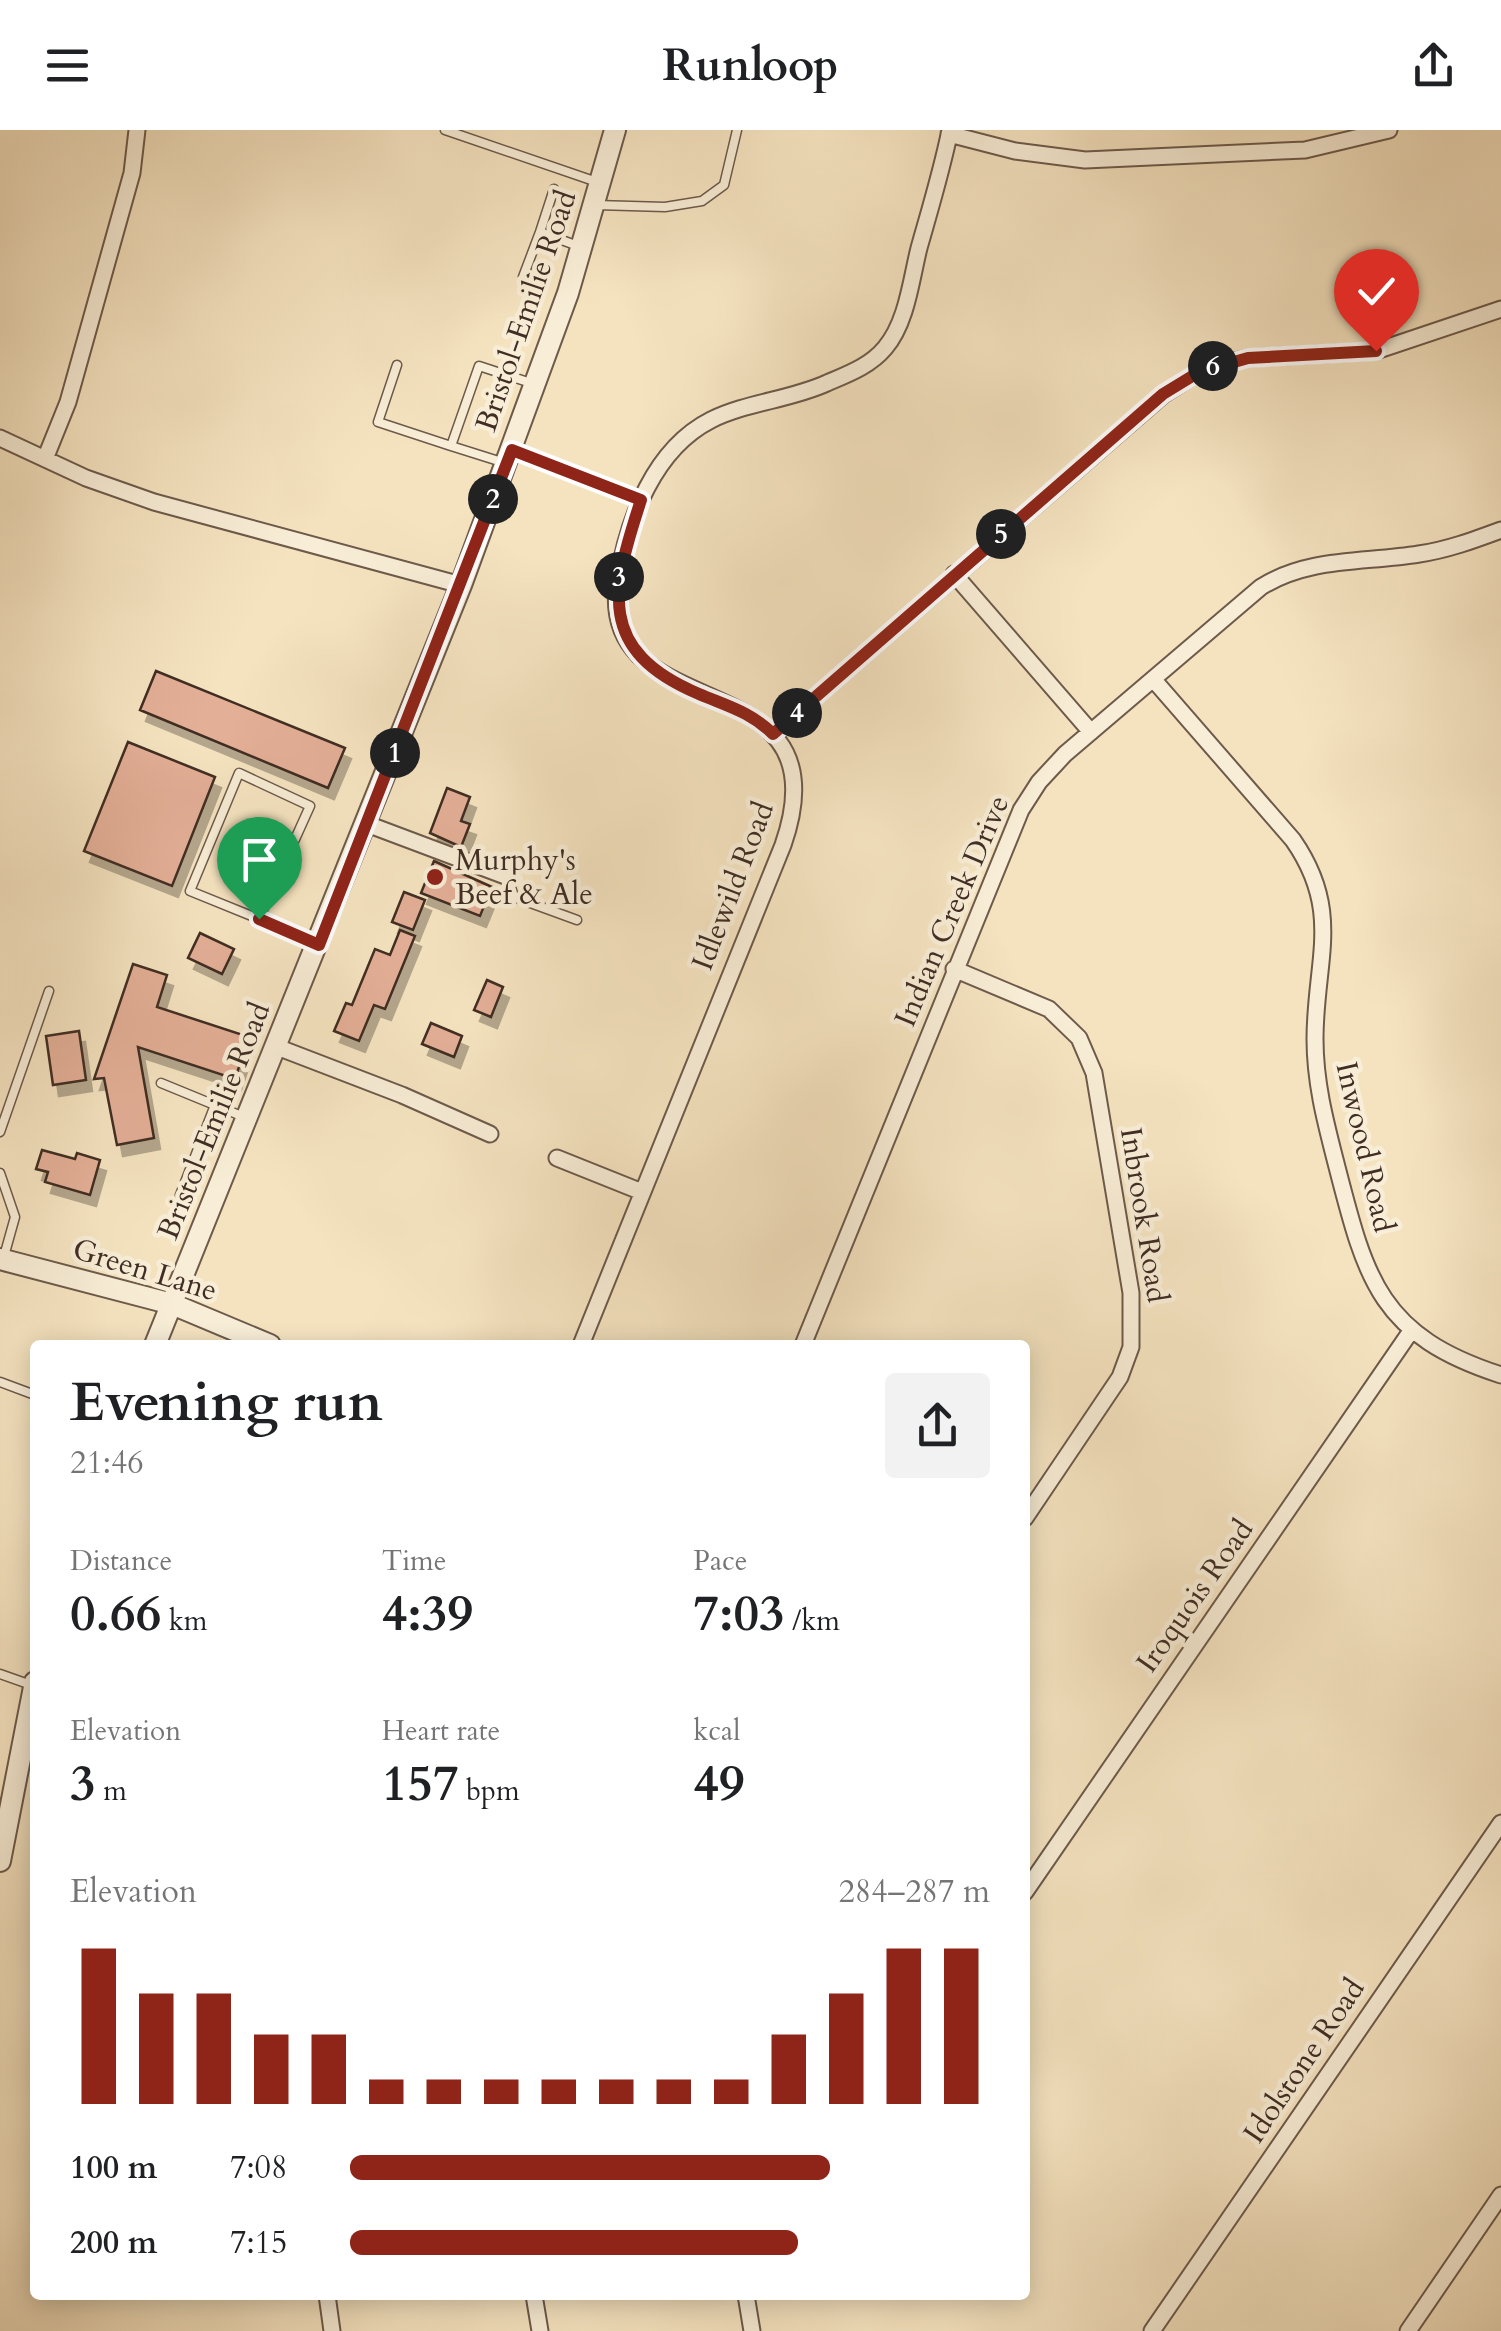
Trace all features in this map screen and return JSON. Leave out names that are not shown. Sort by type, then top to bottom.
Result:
[{"type":"street","points":[[45,459],[68,402],[132,172],[137,130]]},
{"type":"street","name":"Bristol-Emilie Road","points":[[157,1340],[461,584],[582,247],[614,130]]},
{"type":"street","points":[[950,132],[1015,151],[1085,160],[1305,150],[1389,130]]},
{"type":"street","name":"Idlewild Road","points":[[583,1340],[794,814],[794,772],[773,734],[745,711],[666,677],[625,635],[618,613],[618,578],[641,500],[670,452],[712,420],[815,388],[862,367],[886,348],[901,318],[950,132]]},
{"type":"street","points":[[773,734],[1163,394],[1199,372],[1248,358],[1376,351],[1501,309]]},
{"type":"street","points":[[0,438],[86,478],[154,502],[461,584]]},
{"type":"street","points":[[509,456],[641,500]]},
{"type":"street","name":"Indian Creek Drive","points":[[805,1340],[1020,810],[1039,782],[1153,678],[1276,577],[1314,565],[1423,554],[1501,530]]},
{"type":"street","points":[[954,574],[1091,732]]},
{"type":"street","name":"Inwood Road","points":[[1153,678],[1293,840],[1310,865],[1324,912],[1314,1036],[1316,1086],[1363,1260],[1388,1308],[1411,1331],[1460,1360],[1501,1375]]},
{"type":"street","points":[[367,824],[508,877]]},
{"type":"street","name":"Inbrook Road","points":[[954,969],[1050,1009],[1079,1038],[1094,1072],[1131,1293],[1131,1347],[1120,1377],[1030,1511]]},
{"type":"street","points":[[277,1047],[490,1134]]},
{"type":"street","points":[[557,1158],[642,1192]]},
{"type":"street","name":"Green Lane","points":[[2,1259],[172,1304],[258,1340]]},
{"type":"street","name":"Iroquois Road","points":[[1030,1885],[1411,1331]]},
{"type":"street","points":[[0,1862],[30,1723]]},
{"type":"street","name":"Idolstone Road","points":[[1152,2331],[1501,1822]]},
{"type":"street","points":[[1408,2331],[1499,2203]]},
{"type":"street","points":[[328,2300],[332,2331]]},
{"type":"street","points":[[535,2300],[540,2331]]},
{"type":"street","points":[[747,2300],[752,2331]]},
{"type":"lane","points":[[445,130],[601,183]]},
{"type":"lane","points":[[595,205],[665,208],[702,201],[724,185],[736,130]]},
{"type":"lane","points":[[523,277],[554,189]]},
{"type":"lane","points":[[540,232],[582,247]]},
{"type":"lane","points":[[398,365],[378,422],[451,446],[509,456]]},
{"type":"lane","points":[[451,446],[478,366],[535,384]]},
{"type":"lane","points":[[259,919],[310,806],[239,773],[190,891],[319,945]]},
{"type":"lane","points":[[508,877],[514,897],[577,920]]},
{"type":"lane","points":[[0,1132],[49,991]]},
{"type":"lane","points":[[162,1083],[248,1118]]},
{"type":"lane","points":[[180,1195],[215,1105]]},
{"type":"lane","points":[[0,1174],[15,1218],[2,1259]]},
{"type":"lane","points":[[0,1382],[30,1393]]},
{"type":"lane","points":[[0,1674],[30,1683]]},
{"type":"building","points":[[156,671],[345,748],[328,788],[140,710]]},
{"type":"building","points":[[128,742],[215,777],[172,886],[84,851]]},
{"type":"building","points":[[447,788],[470,797],[461,821],[470,824],[461,847],[430,833]]},
{"type":"building","points":[[434,861],[492,887],[480,916],[421,893]]},
{"type":"building","points":[[404,892],[425,900],[413,930],[392,922]]},
{"type":"building","points":[[400,930],[415,936],[385,1009],[374,1005],[359,1041],[334,1031],[346,1003],[352,1005],[375,949],[390,955]]},
{"type":"building","points":[[200,933],[234,949],[222,974],[188,958]]},
{"type":"building","points":[[133,964],[167,975],[157,1007],[249,1037],[235,1079],[138,1047],[154,1138],[117,1145],[104,1078],[94,1079]]},
{"type":"building","points":[[487,980],[503,987],[491,1017],[474,1010]]},
{"type":"building","points":[[431,1023],[462,1036],[454,1057],[422,1044]]},
{"type":"building","points":[[79,1031],[86,1080],[53,1085],[46,1036]]},
{"type":"building","points":[[42,1150],[75,1159],[77,1153],[100,1160],[90,1195],[45,1182],[48,1172],[36,1169]]},
{"type":"place","name":"Murphy's Beef & Ale","points":[[435,877]]},
{"type":"route","points":[[259,919],[319,945],[512,450],[641,500],[618,578],[616,600],[625,635],[666,677],[745,711],[773,734],[1163,394],[1199,372],[1248,358],[1376,351]]}]
